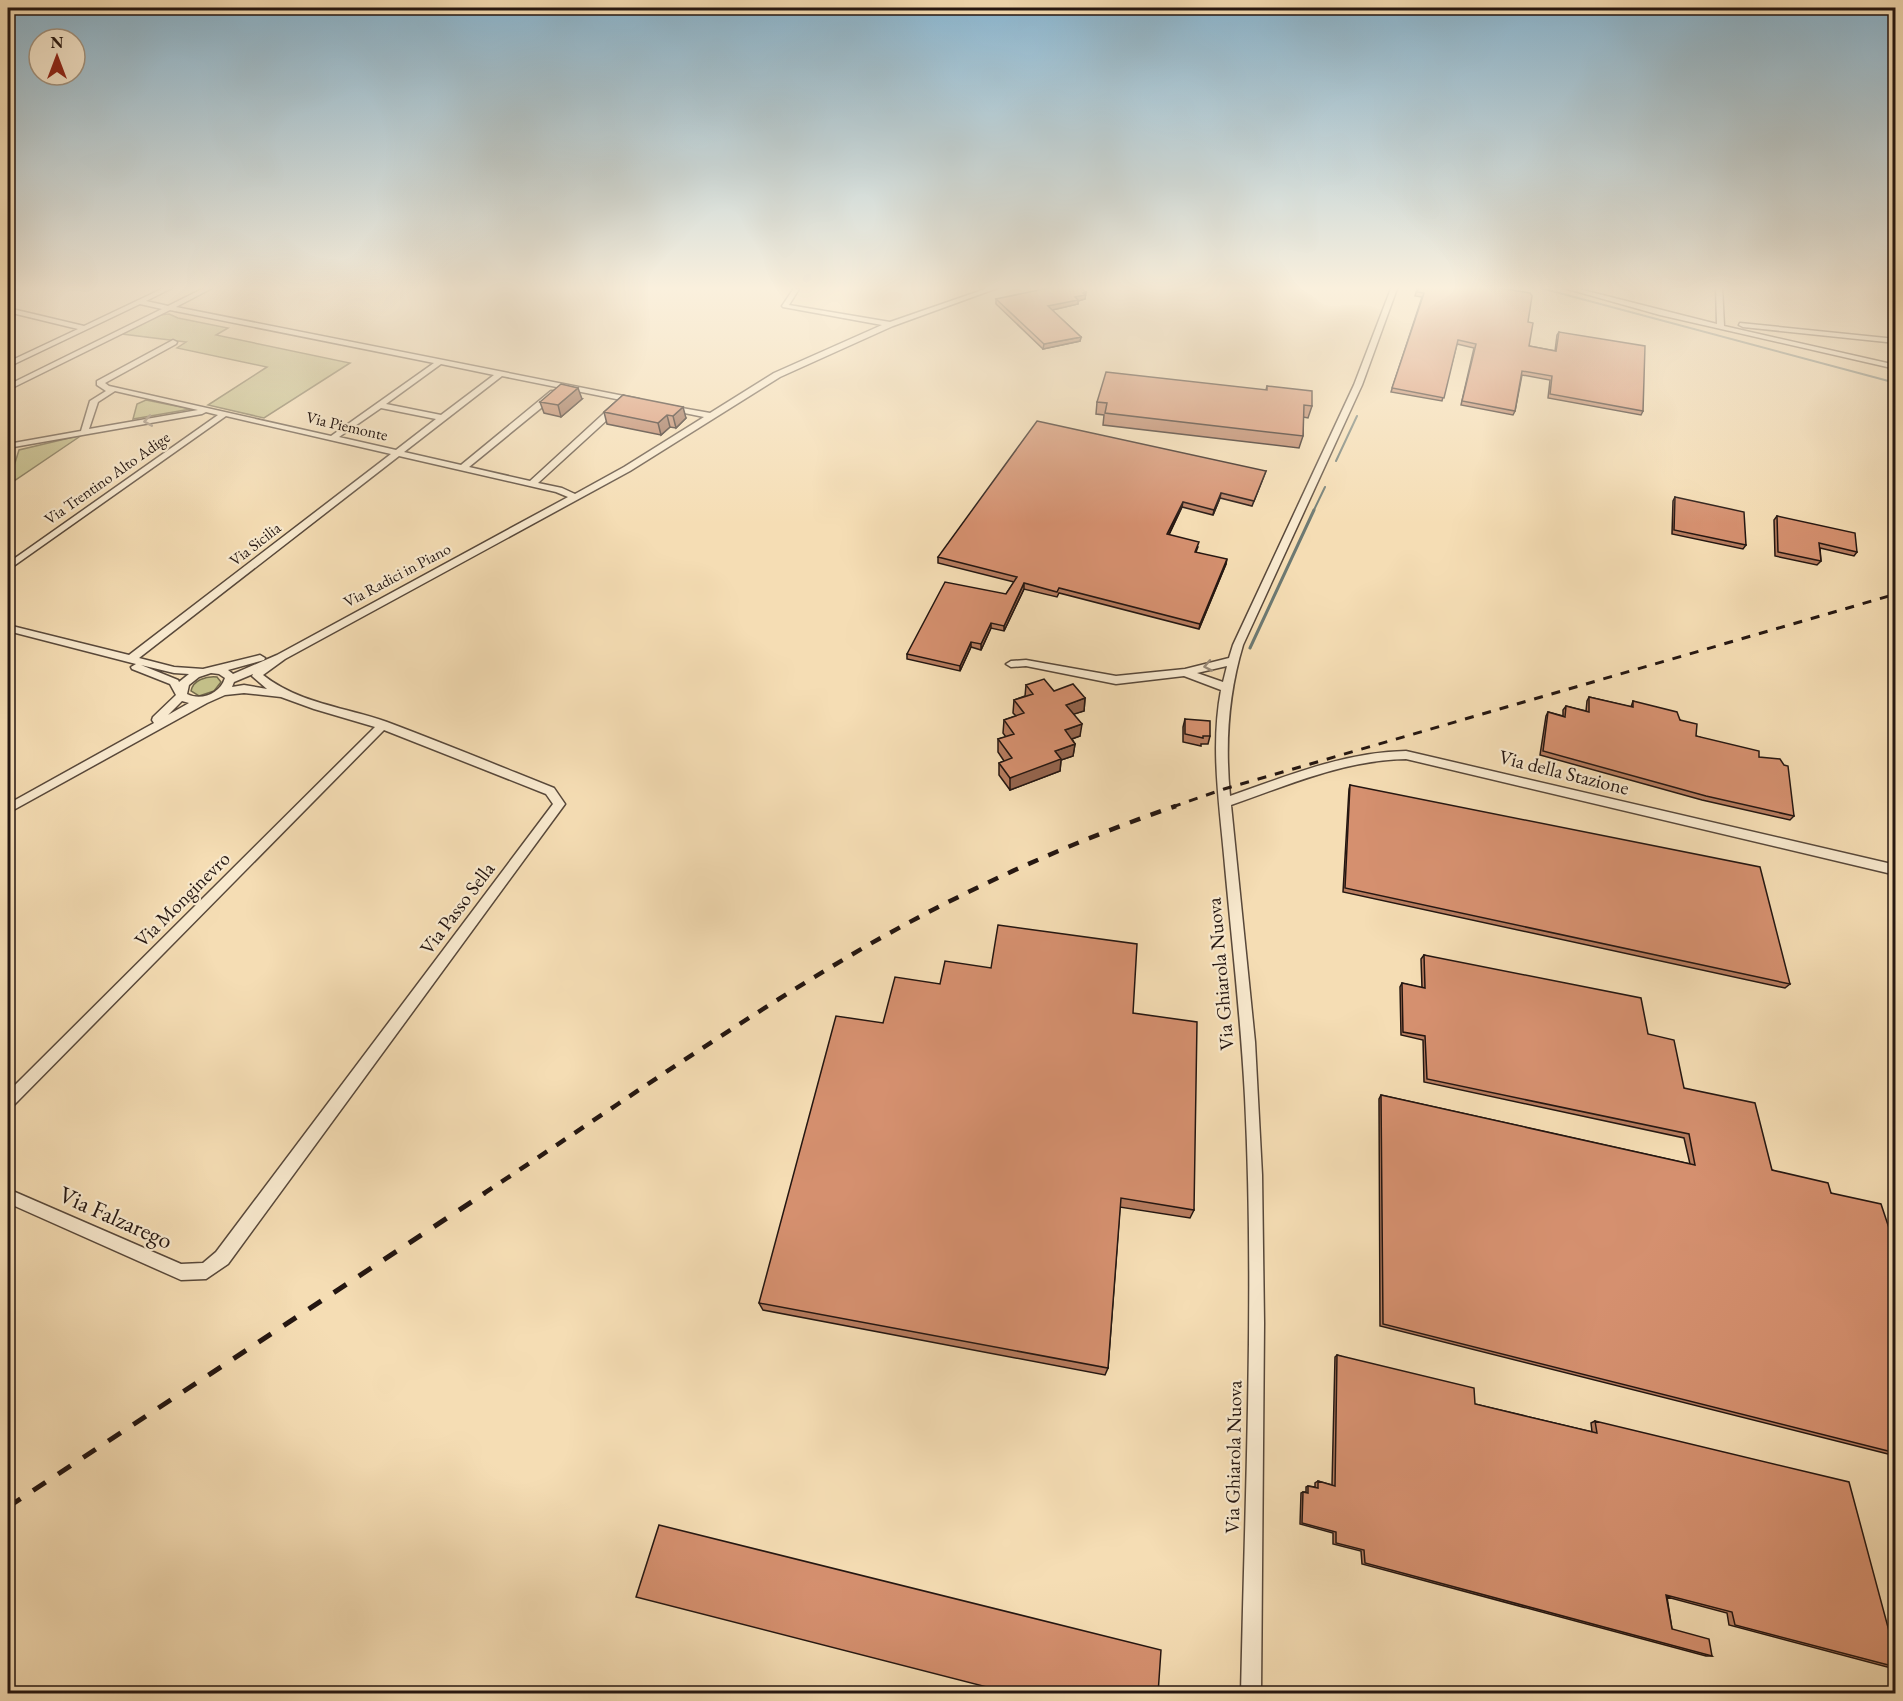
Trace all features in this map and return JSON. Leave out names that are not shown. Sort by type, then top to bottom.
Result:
[{"type":"street","points":[[8,388],[51,365]]},
{"type":"street","points":[[111,388],[99,385],[133,365]]},
{"type":"street","points":[[333,438],[435,365]]},
{"type":"street","points":[[457,365],[647,403]]},
{"type":"street","points":[[522,527],[601,489],[711,416],[777,375],[798,365]]},
{"type":"street","name":"Via Ghiarola Nuova","points":[[1251,1694],[1257,1209],[1251,1078],[1225,802],[1221,730],[1225,687],[1232,661],[1365,365]]},
{"type":"street","name":"Via Sicilia","points":[[132,658],[500,374]]},
{"type":"street","points":[[463,468],[561,386]]},
{"type":"street","points":[[84,433],[94,401],[111,388]]},
{"type":"street","name":"Via Piemonte","points":[[111,388],[532,484],[575,497]]},
{"type":"street","points":[[532,484],[626,399]]},
{"type":"street","points":[[380,405],[442,418]]},
{"type":"street","points":[[657,405],[711,416]]},
{"type":"street","points":[[8,446],[206,411]]},
{"type":"street","name":"Via Trentino Alto Adige","points":[[8,567],[224,414]]},
{"type":"street","points":[[522,527],[627,470]]},
{"type":"street","points":[[549,516],[575,497],[601,489]]},
{"type":"street","name":"Via Radici in Piano","points":[[285,654],[522,527]]},
{"type":"street","points":[[8,628],[174,669],[203,672],[285,654]]},
{"type":"street","points":[[98,651],[99,655],[113,661],[174,682],[180,694],[190,701],[204,700]]},
{"type":"street","points":[[8,808],[148,730],[222,692],[230,680],[285,654]]},
{"type":"street","points":[[269,687],[257,676],[262,669],[285,654]]},
{"type":"street","points":[[1011,664],[1026,663],[1110,680],[1185,672],[1232,661]]},
{"type":"street","points":[[217,670],[226,672],[230,680]]},
{"type":"street","points":[[148,730],[180,694],[184,683],[203,672]]},
{"type":"street","points":[[1185,672],[1225,687]]},
{"type":"street","name":"Via Passo Sella","points":[[207,1271],[222,1258],[559,804],[550,791],[383,725],[269,687],[230,680]]},
{"type":"street","name":"Via Passo Sella","points":[[222,692],[244,689],[285,694]]},
{"type":"street","name":"Via Monginevro","points":[[8,1101],[383,725]]},
{"type":"street","name":"Via della Stazione","points":[[1225,802],[1361,759],[1391,754],[1406,755],[1896,870]]},
{"type":"street","name":"Via Falzarego","points":[[8,1196],[181,1272],[207,1271]]},
{"type":"shaded area","points":[[259,365],[346,365],[264,418],[208,405],[267,367]]},
{"type":"shaded area","points":[[146,400],[191,409],[133,419],[137,404]]},
{"type":"shaded area","points":[[82,435],[8,485],[8,468],[14,466],[19,450]]},
{"type":"shaded area","points":[[217,677],[221,682],[214,691],[199,696],[191,691],[194,684],[201,680]]},
{"type":"building","points":[[1400,365],[1452,365],[1444,398],[1392,388]]},
{"type":"building","points":[[1471,365],[1644,365],[1643,411],[1550,394],[1552,376],[1522,371],[1515,411],[1462,401]]},
{"type":"building","points":[[1106,372],[1267,390],[1267,386],[1312,391],[1312,406],[1304,405],[1303,436],[1105,413],[1107,403],[1097,402]]},
{"type":"building","points":[[561,384],[578,388],[558,405],[540,402]]},
{"type":"building","points":[[623,395],[683,407],[673,416],[667,415],[658,423],[604,412]]},
{"type":"building","points":[[1037,421],[1266,471],[1254,501],[1221,493],[1214,510],[1183,502],[1167,534],[1199,542],[1195,552],[1227,559],[1200,624],[1059,588],[1057,592],[1024,583],[1004,626],[991,623],[981,644],[971,642],[960,666],[907,654],[945,582],[1006,594],[1017,577],[938,557]]},
{"type":"building","points":[[1675,497],[1744,512],[1746,545],[1674,530]]},
{"type":"building","points":[[1777,516],[1855,533],[1857,552],[1819,543],[1821,561],[1778,552]]},
{"type":"building","points":[[1044,679],[1054,691],[1073,684],[1085,698],[1066,705],[1082,724],[1065,730],[1075,744],[1055,751],[1061,759],[1010,778],[999,763],[1012,758],[998,739],[1014,734],[1004,720],[1024,713],[1014,700],[1033,694],[1026,685]]},
{"type":"building","points":[[1589,697],[1633,707],[1633,701],[1677,712],[1680,720],[1697,724],[1696,736],[1759,751],[1759,757],[1780,759],[1784,765],[1788,766],[1794,816],[1706,796],[1543,751],[1548,712],[1565,717],[1566,706],[1589,712]]},
{"type":"building","points":[[1185,719],[1210,721],[1210,736],[1203,736],[1203,738],[1185,734]]},
{"type":"building","points":[[1350,785],[1760,867],[1790,984],[1345,888]]},
{"type":"building","points":[[998,925],[1137,944],[1133,1013],[1197,1022],[1194,1210],[1121,1198],[1108,1368],[759,1303],[836,1016],[883,1023],[895,977],[940,984],[945,961],[991,968]]},
{"type":"building","points":[[1424,955],[1641,998],[1648,1034],[1674,1040],[1684,1088],[1755,1103],[1772,1170],[1828,1183],[1831,1193],[1881,1204],[1896,1249],[1896,1453],[1383,1324],[1381,1095],[1695,1165],[1689,1134],[1427,1079],[1425,1036],[1403,1032],[1402,983],[1425,988]]},
{"type":"building","points":[[1337,1355],[1474,1388],[1475,1404],[1597,1433],[1595,1421],[1849,1482],[1896,1657],[1896,1667],[1735,1625],[1732,1612],[1666,1595],[1672,1629],[1709,1639],[1712,1656],[1365,1563],[1364,1550],[1336,1543],[1336,1532],[1302,1523],[1303,1492],[1308,1493],[1308,1486],[1318,1488],[1318,1481],[1335,1486]]},
{"type":"building","points":[[659,1525],[1161,1650],[1158,1694],[986,1694],[987,1687],[636,1597]]},
{"type":"waterway","points":[[1830,365],[1896,383]]},
{"type":"waterway","points":[[1336,461],[1357,416]]},
{"type":"waterway","points":[[1313,512],[1325,487]]},
{"type":"waterway","points":[[1250,648],[1314,510]]},
{"type":"railway","points":[[1172,807],[1224,789],[1896,594]]},
{"type":"railway","points":[[483,1194],[719,1037],[900,927],[1056,852],[1176,806]]},
{"type":"railway","points":[[8,1507],[485,1193]]}]
